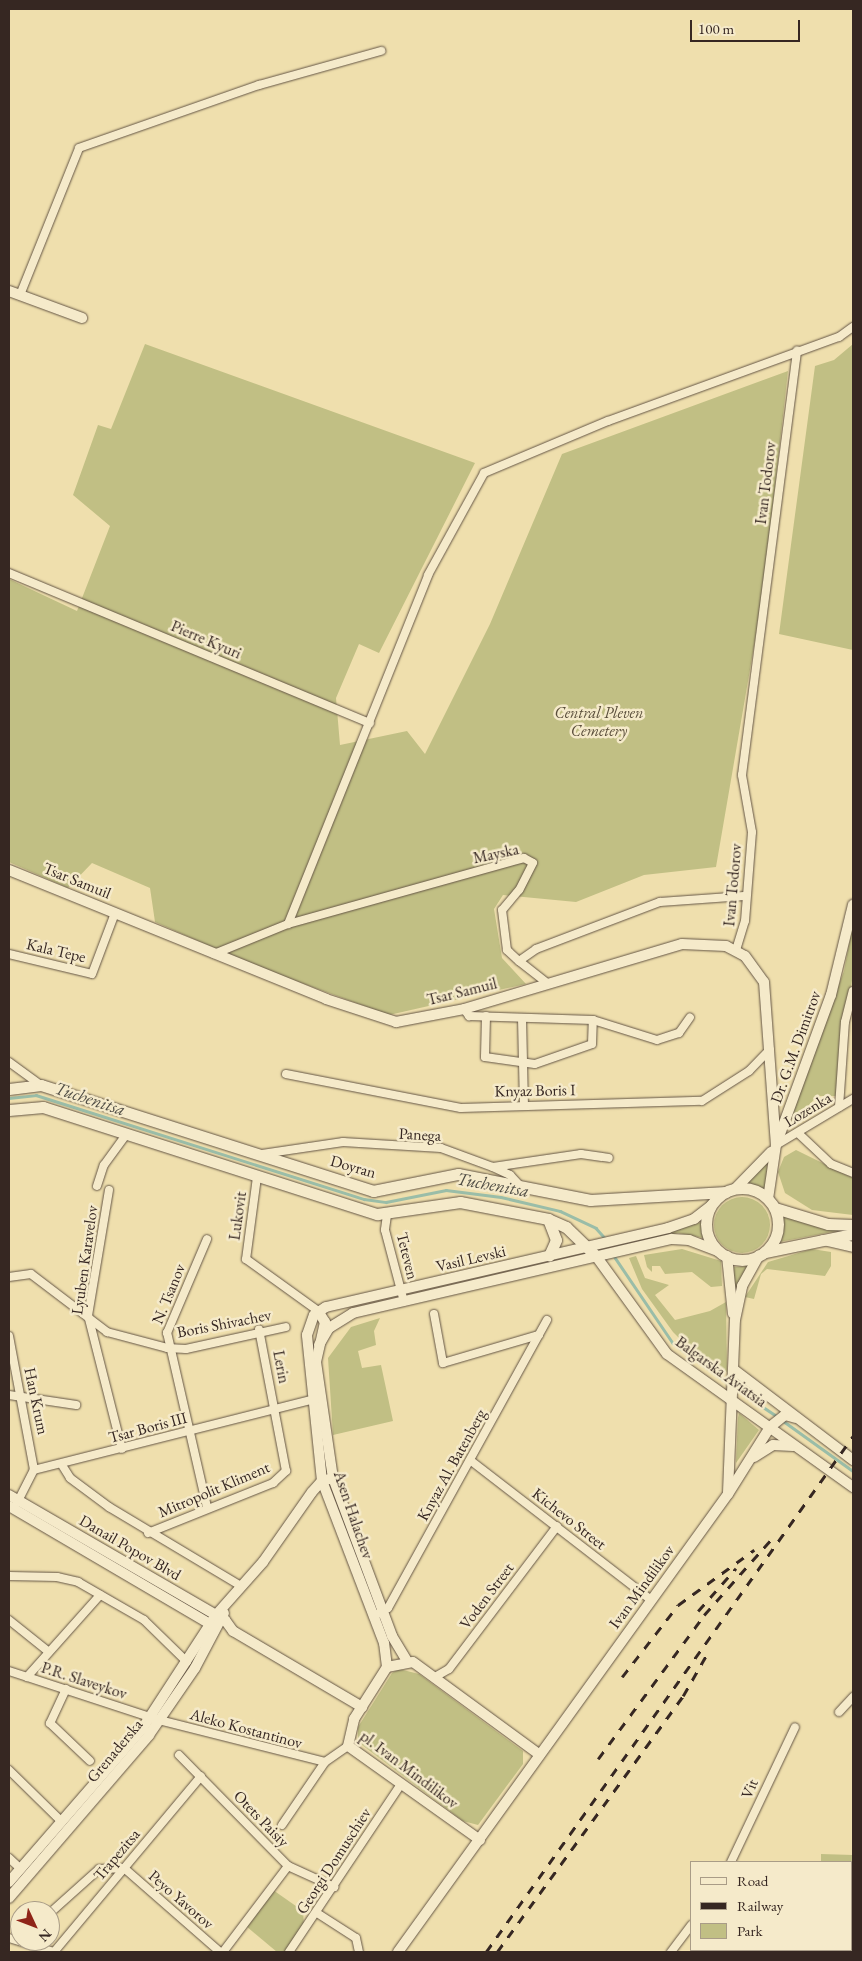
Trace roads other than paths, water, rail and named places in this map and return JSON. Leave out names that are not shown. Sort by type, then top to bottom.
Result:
[{"type":"main road","name":"Doyran","points":[[9,1089],[42,1085],[256,1155],[373,1190],[458,1174],[590,1200],[731,1191]]},
{"type":"main road","points":[[9,1110],[43,1107],[126,1136],[387,1215],[460,1202],[548,1220],[566,1227],[592,1251]]},
{"type":"main road","points":[[853,1225],[810,1220],[771,1204],[753,1190],[731,1191],[712,1205],[708,1234],[723,1254],[761,1254],[818,1238],[853,1234]]},
{"type":"main road","points":[[761,1254],[778,1228],[771,1204]]},
{"type":"main road","points":[[548,1220],[556,1240],[548,1256]]},
{"type":"street","points":[[20,295],[79,148],[259,85],[381,51]]},
{"type":"street","points":[[9,291],[82,318]]},
{"type":"street","points":[[288,924],[428,575],[484,473],[797,351],[839,337],[853,327]]},
{"type":"street","name":"Ivan Todorov","points":[[736,950],[745,921],[744,896],[752,832],[742,775],[797,351]]},
{"type":"street","name":"Pierre Kyuri","points":[[9,573],[370,723]]},
{"type":"street","name":"Mayska","points":[[214,954],[288,924],[524,858],[534,863],[519,890],[502,910],[507,950],[519,961]]},
{"type":"street","name":"Tsar Samuil","points":[[9,870],[214,954],[390,1021],[464,1008],[682,944],[714,942],[736,950]]},
{"type":"street","points":[[548,984],[519,961],[552,942],[660,902],[744,896]]},
{"type":"street","name":"Dr. G.M. Dimitrov","points":[[771,1204],[776,1145],[831,995],[853,905]]},
{"type":"street","name":"Kala Tepe","points":[[9,954],[92,974],[115,913]]},
{"type":"street","points":[[731,1191],[776,1145],[764,982],[736,950]]},
{"type":"street","points":[[839,1107],[845,1022],[853,991]]},
{"type":"street","points":[[464,1008],[469,1016],[593,1020],[657,1040],[679,1033],[690,1017]]},
{"type":"street","points":[[486,1016],[485,1057],[535,1064],[559,1052],[581,1052],[592,1044],[593,1020]]},
{"type":"street","points":[[522,1018],[524,1103]]},
{"type":"street","name":"Knyaz Boris I","points":[[286,1074],[461,1108],[524,1103],[702,1101],[749,1071],[770,1049]]},
{"type":"street","points":[[9,1062],[42,1085]]},
{"type":"street","name":"Lozenka","points":[[776,1145],[853,1099]]},
{"type":"street","points":[[798,1133],[831,1164],[853,1173]]},
{"type":"street","points":[[97,1186],[104,1165],[126,1136]]},
{"type":"street","name":"Panega","points":[[256,1155],[343,1142],[441,1148],[494,1166],[581,1154],[610,1158]]},
{"type":"street","points":[[494,1166],[510,1174],[520,1187]]},
{"type":"street","name":"Lukovit","points":[[257,1177],[246,1259],[318,1311]]},
{"type":"street","name":"Lyuben Karavelov","points":[[109,1190],[88,1315],[122,1450]]},
{"type":"street","name":"Vasil Levski","points":[[319,1345],[329,1328],[347,1315],[404,1302],[626,1243],[685,1223],[712,1205]]},
{"type":"street","name":"Teteven","points":[[387,1215],[385,1230],[404,1302]]},
{"type":"street","points":[[818,1238],[853,1247]]},
{"type":"street","name":"N. Tsanov","points":[[207,1239],[167,1333],[167,1348],[186,1432],[207,1507]]},
{"type":"street","name":"Vasil Levski","points":[[626,1243],[681,1239],[723,1254]]},
{"type":"street","name":"Vasil Levski","points":[[318,1311],[548,1256],[592,1251]]},
{"type":"street","name":"Balgarska Aviatsia","points":[[592,1251],[662,1348],[771,1425],[853,1487]]},
{"type":"street","points":[[723,1254],[735,1320]]},
{"type":"street","points":[[728,1494],[735,1320],[742,1286],[761,1254]]},
{"type":"street","name":"Boris Shivachev","points":[[9,1277],[31,1274],[88,1315],[107,1332],[167,1348],[186,1349],[259,1330],[286,1327]]},
{"type":"street","name":"Asen Halachev","points":[[387,1667],[378,1614],[333,1478],[316,1362],[325,1322],[318,1311],[307,1329],[311,1400],[322,1481],[378,1614],[407,1661]]},
{"type":"street","points":[[434,1314],[443,1363],[539,1335]]},
{"type":"street","name":"Knyaz Al. Batenberg","points":[[378,1614],[470,1460],[547,1320]]},
{"type":"street","name":"Lerin","points":[[259,1330],[275,1410]]},
{"type":"street","name":"Han Krum","points":[[9,1336],[34,1470]]},
{"type":"street","name":"Balgarska Aviatsia","points":[[733,1373],[853,1460]]},
{"type":"street","points":[[9,1395],[76,1405]]},
{"type":"street","name":"Tsar Boris III","points":[[34,1470],[62,1466],[311,1400]]},
{"type":"street","name":"Mitropolit Kliment","points":[[148,1533],[207,1507],[273,1482],[286,1471],[275,1410]]},
{"type":"street","points":[[771,1425],[783,1416],[796,1418]]},
{"type":"street","name":"Ivan Mindilikov","points":[[398,1952],[728,1494],[771,1425]]},
{"type":"street","points":[[750,1461],[778,1444],[802,1450]]},
{"type":"street","name":"Kichevo Street","points":[[470,1460],[652,1600]]},
{"type":"street","points":[[62,1466],[70,1478],[148,1533],[241,1586]]},
{"type":"street","points":[[14,1505],[34,1470]]},
{"type":"street","points":[[322,1481],[333,1478]]},
{"type":"street","name":"Grenaderska","points":[[9,1898],[154,1719],[241,1586],[322,1481]]},
{"type":"street","name":"Danail Popov Blvd","points":[[9,1494],[14,1505],[219,1620],[233,1631],[362,1707]]},
{"type":"street","name":"Voden Street","points":[[435,1677],[449,1668],[557,1526]]},
{"type":"street","points":[[9,1576],[66,1578],[144,1620],[187,1662]]},
{"type":"street","points":[[27,1677],[100,1595]]},
{"type":"street","points":[[9,1620],[49,1652]]},
{"type":"street","name":"Grenaderska","points":[[9,1882],[61,1821],[154,1719],[187,1662],[219,1620]]},
{"type":"street","points":[[387,1667],[407,1661],[435,1677],[540,1755]]},
{"type":"street","name":"pl. Ivan Mindilikov","points":[[387,1667],[350,1728],[348,1746],[480,1840]]},
{"type":"street","name":"P.R. Slaveykov","points":[[9,1671],[154,1719]]},
{"type":"street","points":[[66,1689],[50,1723],[90,1761]]},
{"type":"street","points":[[839,1712],[853,1697]]},
{"type":"street","name":"Aleko Kostantinov","points":[[154,1719],[326,1762]]},
{"type":"street","name":"Vit","points":[[731,1861],[795,1727]]},
{"type":"street","points":[[282,1825],[326,1762],[348,1746]]},
{"type":"street","name":"Otets Paisiy","points":[[179,1755],[288,1866],[334,1886]]},
{"type":"street","points":[[9,1770],[61,1821]]},
{"type":"street","name":"Trapezitsa","points":[[54,1952],[201,1776]]},
{"type":"street","name":"Georgi Domuschiev","points":[[289,1952],[317,1913],[401,1784]]},
{"type":"street","points":[[9,1858],[21,1869]]},
{"type":"street","points":[[222,1952],[288,1866]]},
{"type":"street","points":[[60,1904],[99,1869],[124,1868]]},
{"type":"street","name":"Peyo Yavorov","points":[[124,1868],[222,1952]]},
{"type":"street","points":[[317,1913],[356,1938],[358,1952]]},
{"type":"street","points":[[671,1952],[690,1926]]},
{"type":"street","points":[[9,1938],[54,1952]]},
{"type":"waterway","name":"Tuchenitsa","points":[[9,1098],[36,1095],[364,1199],[386,1202],[446,1190],[501,1197],[560,1211],[596,1228],[606,1239]]},
{"type":"waterway","name":"Tuchenitsa","points":[[614,1256],[673,1343],[728,1383]]},
{"type":"waterway","name":"Tuchenitsa","points":[[735,1388],[778,1417]]},
{"type":"waterway","name":"Tuchenitsa","points":[[782,1420],[853,1471]]},
{"type":"railway","points":[[486,1952],[853,1436]]},
{"type":"railway","points":[[598,1759],[704,1615],[775,1535]]},
{"type":"railway","points":[[622,1677],[678,1605],[754,1550]]},
{"type":"railway","points":[[698,1611],[736,1568]]},
{"type":"railway","points":[[497,1952],[683,1696],[707,1654]]},
{"type":"park label","name":"Central Pleven Cemetery","points":[[599,722]]}]
